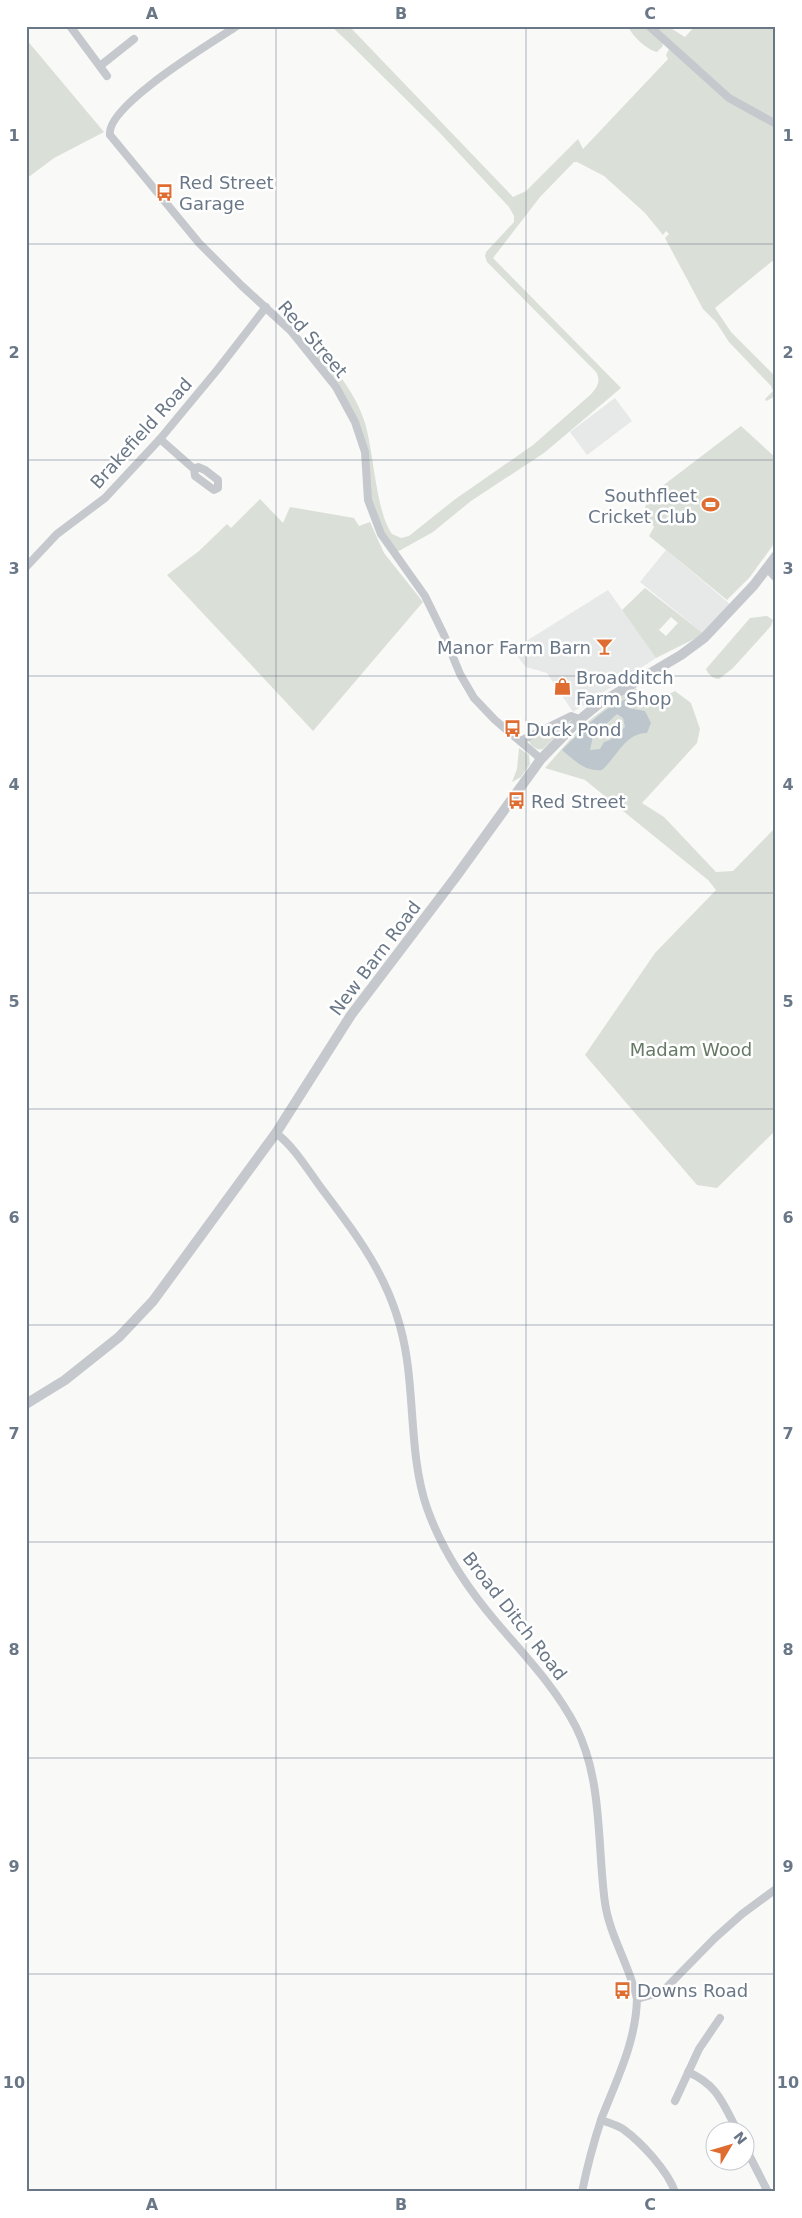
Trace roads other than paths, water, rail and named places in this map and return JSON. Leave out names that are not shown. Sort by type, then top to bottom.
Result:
[{"type":"street","points":[[70,26],[108,76]]},
{"type":"street","name":"Red Street","points":[[237,26],[172,70],[131,102],[113,119],[109,133],[199,243],[298,339],[337,389],[355,422],[364,452],[368,500],[381,534],[425,596],[469,690],[486,711],[541,759]]},
{"type":"street","points":[[649,26],[728,98],[776,124]]},
{"type":"street","points":[[100,66],[134,39]]},
{"type":"street","name":"Brakefield Road","points":[[26,568],[58,534],[105,498],[160,439],[212,377],[266,307]]},
{"type":"street","points":[[160,439],[194,469]]},
{"type":"street","name":"New Barn Road","points":[[26,1404],[65,1380],[119,1337],[153,1301],[276,1133],[351,1014],[455,878],[541,759],[580,719],[613,695],[680,655],[704,638],[776,556]]},
{"type":"street","points":[[767,568],[776,578]]},
{"type":"street","points":[[520,741],[570,716],[580,719]]},
{"type":"street","name":"Broad Ditch Road","points":[[276,1133],[293,1150],[367,1250],[396,1310],[407,1360],[417,1458],[426,1506],[444,1548],[469,1587],[496,1622],[558,1695],[577,1730],[588,1760],[597,1809],[605,1905],[613,1936],[634,1986],[637,1999]]},
{"type":"street","points":[[582,2192],[602,2120],[629,2047],[636,2020],[637,1999],[661,1993],[715,1938],[775,1890]]},
{"type":"street","points":[[675,2101],[699,2049],[720,2018]]},
{"type":"street","points":[[688,2072],[700,2077],[714,2088],[732,2120]]},
{"type":"street","points":[[602,2120],[618,2126],[627,2133],[666,2172],[675,2192]]},
{"type":"street","points":[[754,2165],[768,2192]]},
{"type":"place","name":"Red Street Garage","points":[[165,192]]},
{"type":"place","name":"Southfleet Cricket Club","points":[[711,505]]},
{"type":"place","name":"Manor Farm Barn","points":[[605,647]]},
{"type":"place","name":"Broadditch Farm Shop","points":[[562,687]]},
{"type":"place","name":"Duck Pond","points":[[512,729]]},
{"type":"place","name":"Red Street","points":[[517,801]]},
{"type":"place","name":"Downs Road","points":[[623,1990]]},
{"type":"park label","name":"Madam Wood","points":[[691,1049]]}]
